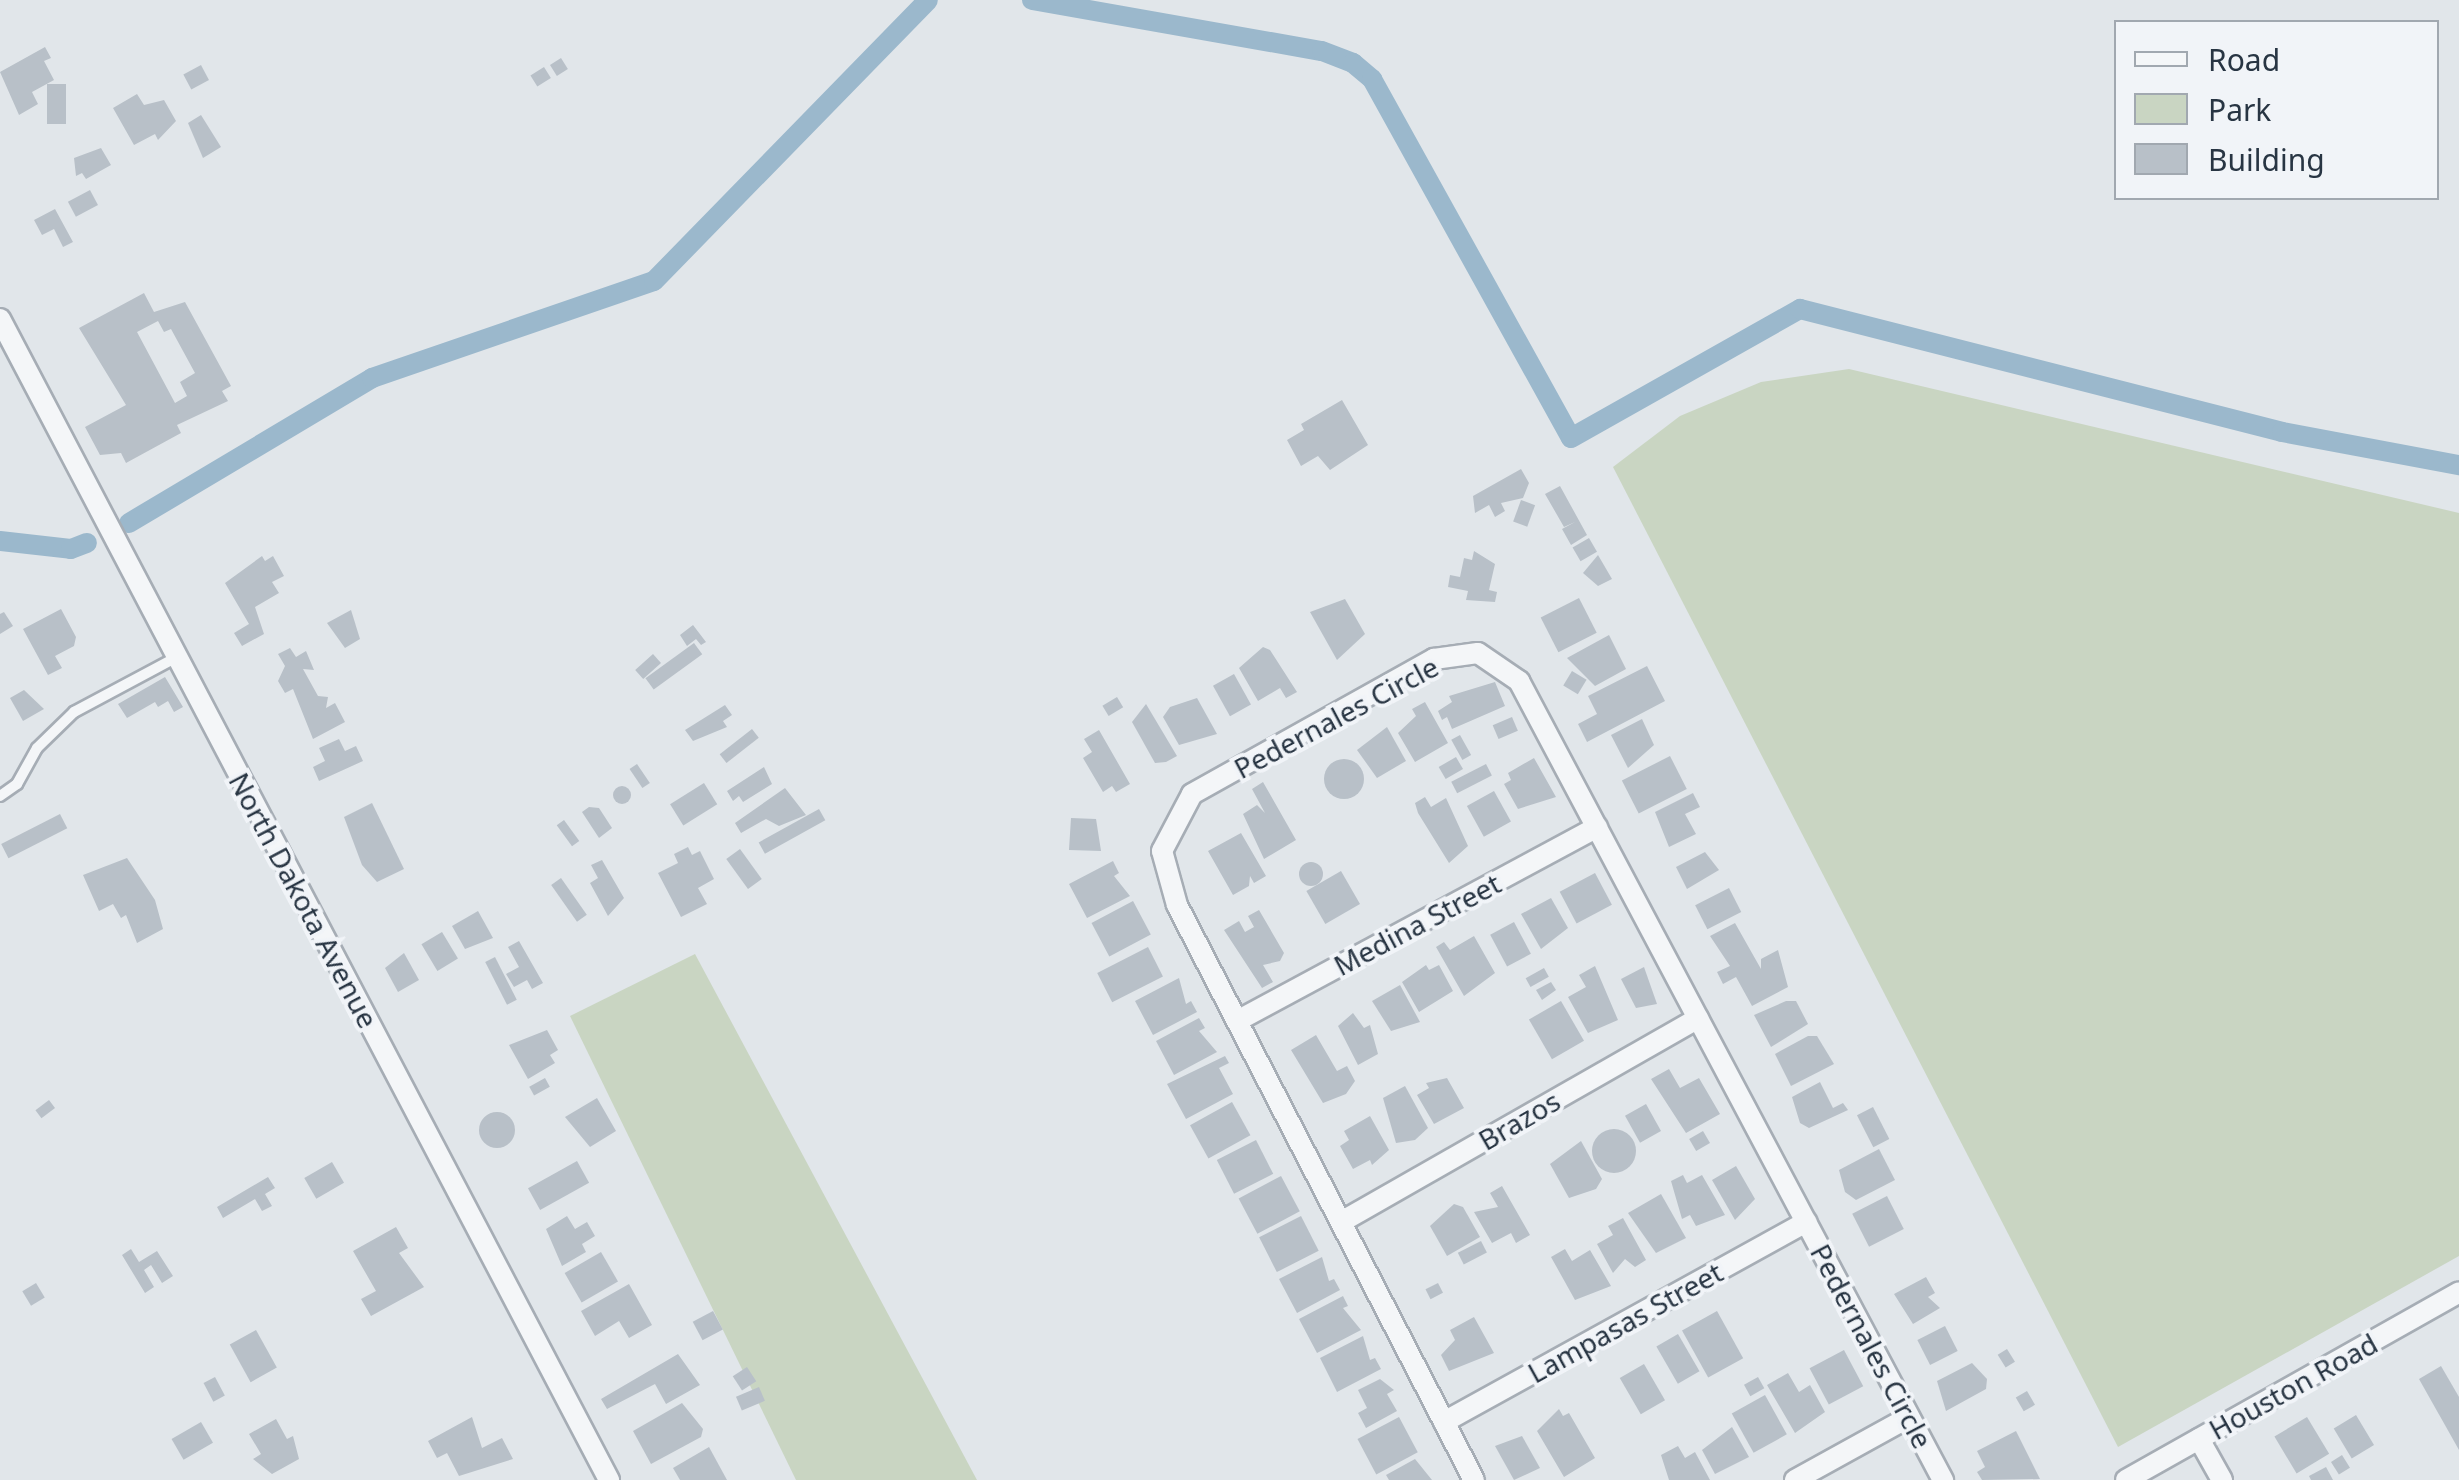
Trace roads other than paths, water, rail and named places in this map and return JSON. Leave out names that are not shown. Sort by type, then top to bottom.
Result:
[{"type":"street","name":"North Dakota Avenue","points":[[0,319],[609,1480]]},
{"type":"street","name":"Pedernales Circle","points":[[1474,1480],[1176,906],[1162,851],[1192,794],[1434,660],[1478,652],[1519,681],[1943,1480]]},
{"type":"street","name":"Medina Street","points":[[1237,1021],[1597,827]]},
{"type":"street","name":"Brazos","points":[[1340,1222],[1698,1018]]},
{"type":"street","name":"Lampasas Street","points":[[1444,1422],[1806,1222]]},
{"type":"street","name":"Houston Road","points":[[2126,1480],[2459,1292]]},
{"type":"street","points":[[1795,1480],[1910,1417]]},
{"type":"street","points":[[2199,1439],[2222,1480]]},
{"type":"lane","points":[[0,796],[18,784],[37,748],[74,712],[178,657]]},
{"type":"waterway","points":[[129,523],[372,378],[654,281],[928,0]]},
{"type":"waterway","points":[[1032,0],[1322,51],[1353,63],[1372,79],[1571,438],[1800,309],[2282,432],[2459,465]]},
{"type":"waterway","points":[[0,541],[71,549],[87,543]]}]
